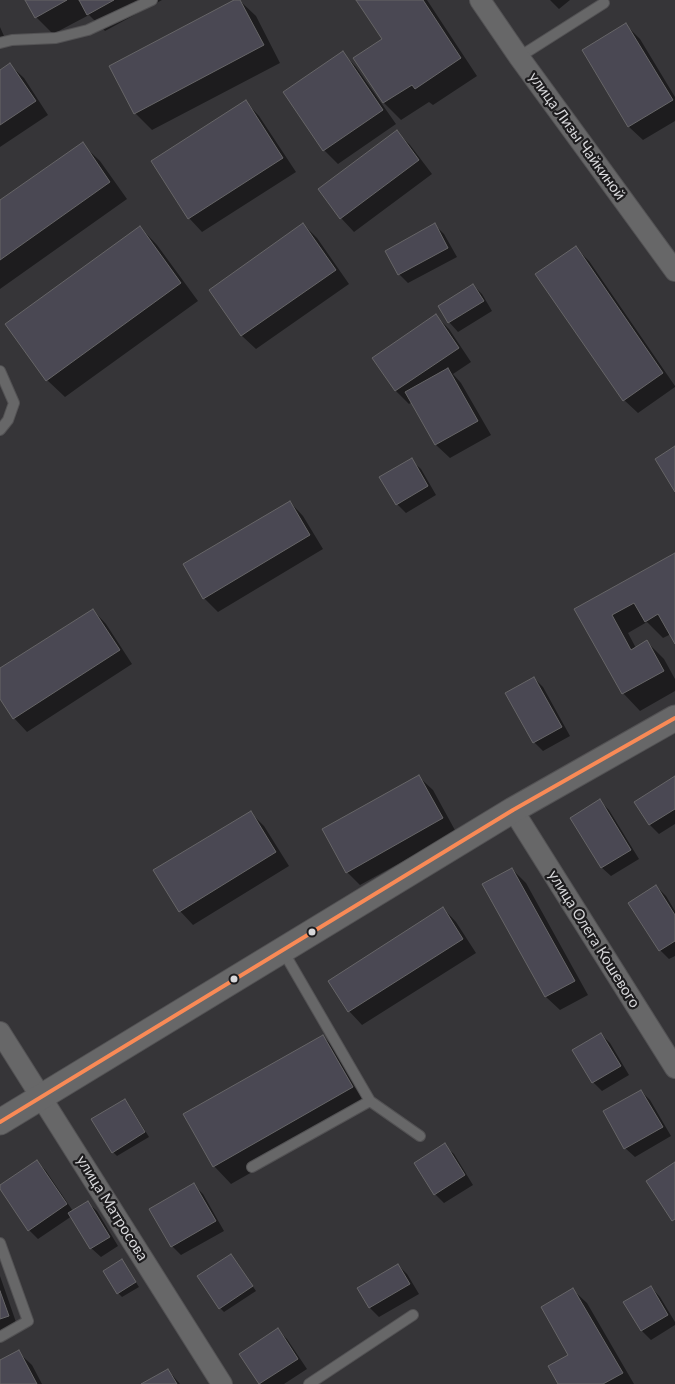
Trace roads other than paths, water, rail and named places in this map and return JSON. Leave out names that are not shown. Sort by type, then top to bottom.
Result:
[{"type":"street","name":"улица Лизы Чайкиной","points":[[480,0],[519,57],[675,271]]},
{"type":"street","points":[[0,1122],[513,810],[675,718]]},
{"type":"street","name":"улица Олега Кошевого","points":[[513,810],[675,1068]]},
{"type":"street","name":"улица Матросова","points":[[0,1032],[222,1384]]},
{"type":"lane","points":[[0,43],[12,40],[56,38],[88,30],[152,0]]},
{"type":"lane","points":[[519,57],[604,3]]},
{"type":"lane","points":[[0,371],[14,403],[8,420],[0,430]]},
{"type":"lane","points":[[283,951],[370,1101],[420,1136]]},
{"type":"lane","points":[[252,1167],[370,1101]]},
{"type":"lane","points":[[0,1243],[28,1321],[0,1337]]},
{"type":"lane","points":[[309,1384],[413,1315]]}]
